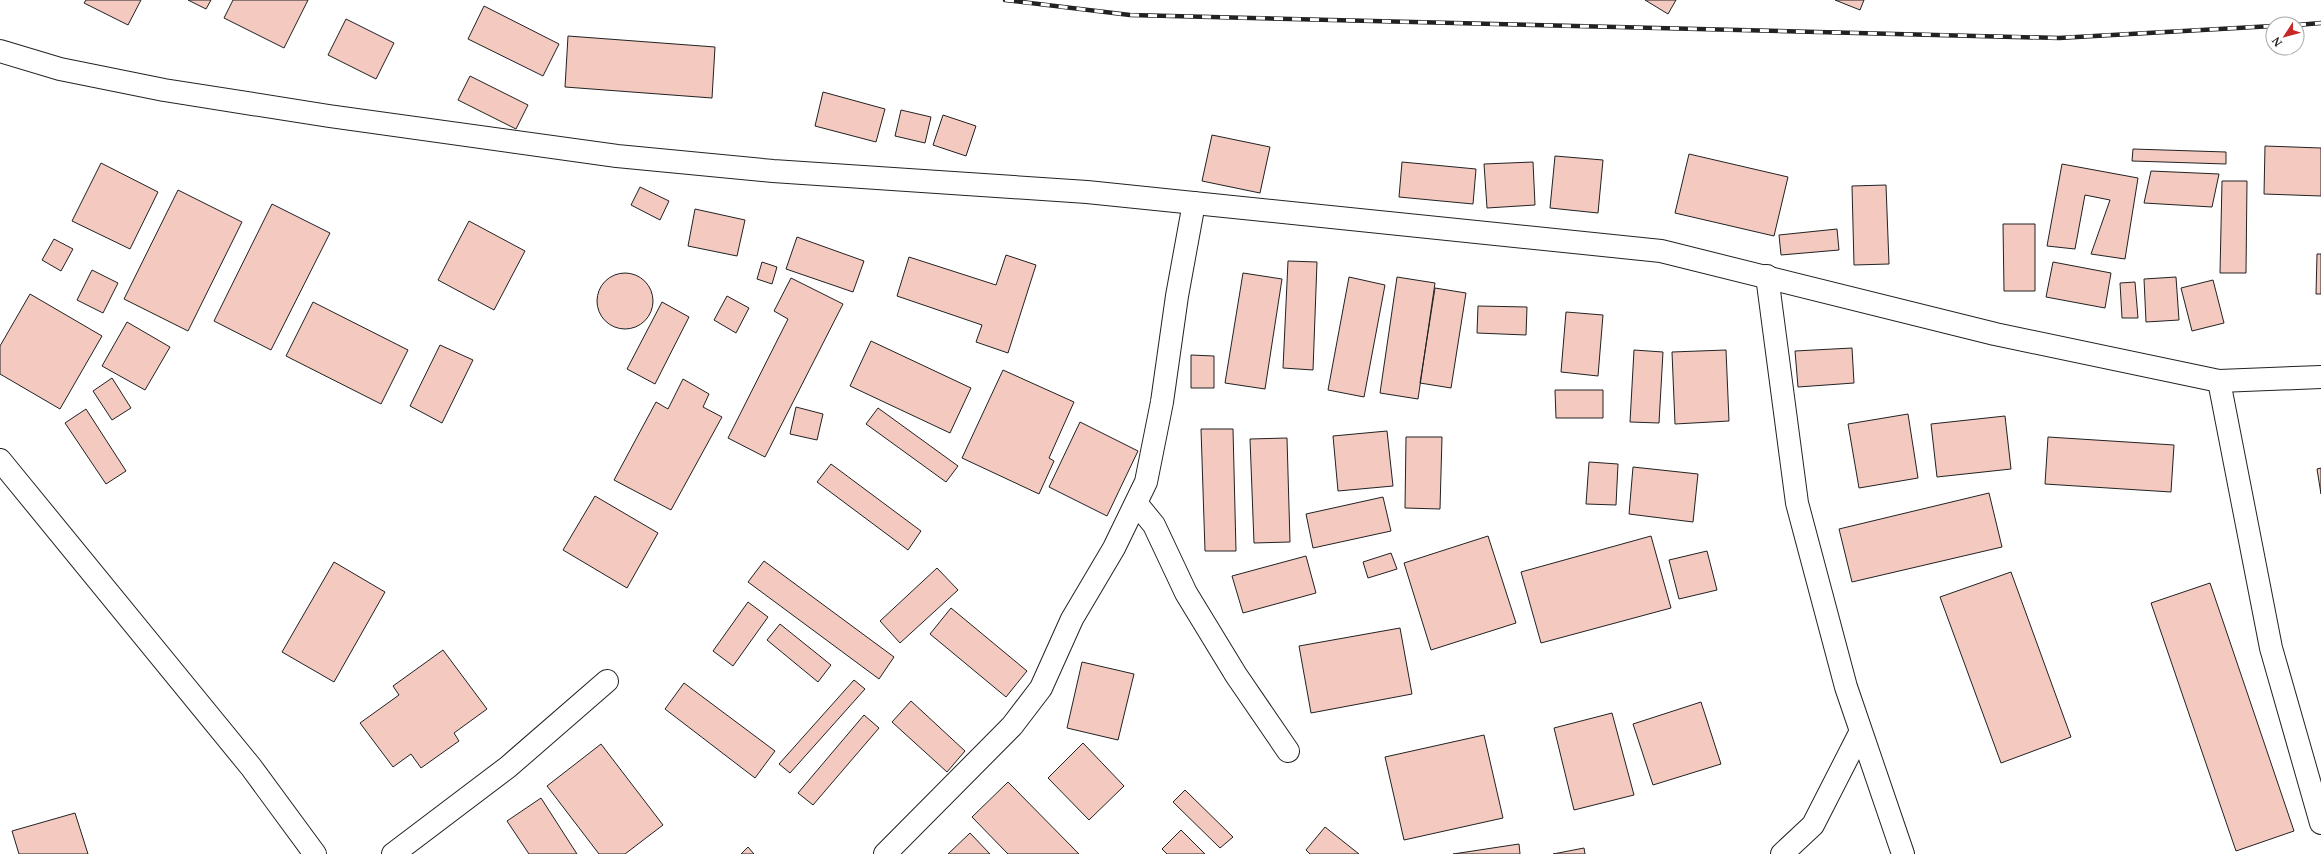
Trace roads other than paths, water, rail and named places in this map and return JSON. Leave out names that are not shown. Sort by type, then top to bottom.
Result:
[{"type":"street","points":[[0,51],[60,69],[164,90],[329,116],[617,156],[773,171],[1087,192],[1661,252],[1767,276],[1995,334],[2219,381],[2321,377]]},
{"type":"street","points":[[885,854],[1012,726],[1040,688],[1072,619],[1114,548],[1146,482],[1160,410],[1194,203]]},
{"type":"street","points":[[1767,276],[1797,503],[1846,687],[1903,854]]},
{"type":"street","points":[[2219,381],[2271,648],[2321,823]]},
{"type":"street","points":[[0,460],[250,766],[315,854]]},
{"type":"street","points":[[1136,502],[1154,525],[1186,593],[1236,675],[1288,751]]},
{"type":"street","points":[[392,854],[508,767],[607,681]]},
{"type":"street","points":[[1782,854],[1813,825],[1861,731]]},
{"type":"railway","points":[[1005,0],[1130,15],[2059,38],[2265,26]]},
{"type":"railway","points":[[2305,24],[2321,23]]}]
